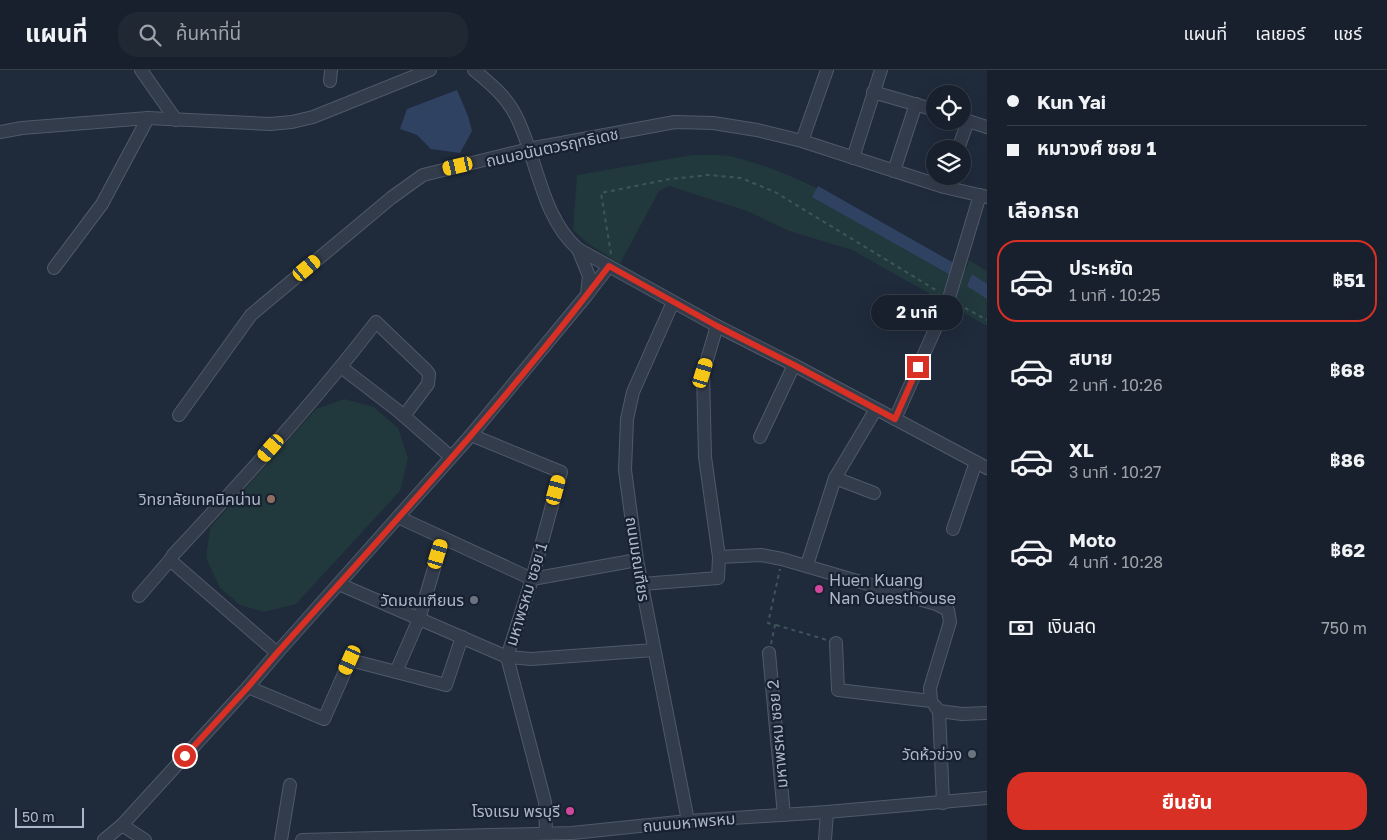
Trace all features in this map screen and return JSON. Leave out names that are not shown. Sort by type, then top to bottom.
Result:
[{"type":"street","points":[[142,70],[176,120]]},
{"type":"street","points":[[0,132],[22,128],[148,118],[270,124],[292,122],[313,117],[430,70]]},
{"type":"street","points":[[474,70],[501,92],[517,117],[551,211],[561,231],[578,249],[717,326],[982,465],[953,529]]},
{"type":"street","points":[[802,141],[827,70]]},
{"type":"street","points":[[853,158],[881,70]]},
{"type":"street","points":[[873,92],[926,107]]},
{"type":"street","points":[[894,171],[916,104]]},
{"type":"street","points":[[54,268],[102,204],[148,118]]},
{"type":"street","name":"ถนนอนันตวรฤทธิเดช","points":[[180,415],[251,315],[391,198],[423,175],[530,149],[675,122],[713,123],[757,130],[802,141],[894,171],[926,178]]},
{"type":"street","points":[[971,122],[987,127]]},
{"type":"street","name":"ถนนอนันตวรฤทธิเดช","points":[[954,185],[984,196]]},
{"type":"street","points":[[895,419],[949,298],[984,196]]},
{"type":"street","points":[[578,249],[589,276],[586,296]]},
{"type":"street","points":[[104,840],[122,826],[248,687],[451,457],[609,266]]},
{"type":"street","name":"ถนนมณเฑียร","points":[[673,302],[633,392],[628,419],[625,470],[637,560],[688,821]]},
{"type":"street","points":[[138,596],[341,367],[376,322],[429,374],[428,384],[404,416]]},
{"type":"street","points":[[642,584],[718,578],[719,557],[705,457],[703,373],[717,326]]},
{"type":"street","points":[[760,437],[794,365]]},
{"type":"street","points":[[341,367],[404,416],[451,457]]},
{"type":"street","points":[[807,565],[835,478],[876,409]]},
{"type":"street","name":"มหาพรหม ซอย 1","points":[[471,434],[560,472],[532,579],[507,657],[545,802],[546,833]]},
{"type":"street","points":[[835,478],[874,493]]},
{"type":"street","points":[[398,517],[532,579],[637,560]]},
{"type":"street","points":[[396,672],[419,619],[443,538]]},
{"type":"street","points":[[719,557],[761,555],[782,559],[936,604],[948,610],[950,622],[930,688],[935,706],[943,803]]},
{"type":"street","points":[[170,560],[277,653]]},
{"type":"street","points":[[339,584],[507,657],[531,659],[654,650]]},
{"type":"street","points":[[248,687],[324,719],[350,660],[446,684],[462,637]]},
{"type":"street","points":[[836,643],[838,690],[935,706],[962,714],[987,713]]},
{"type":"street","name":"มหาพรหม ซอย 2","points":[[769,653],[784,815]]},
{"type":"street","points":[[281,840],[290,785]]},
{"type":"street","name":"ถนนมหาพรหม","points":[[302,840],[546,833],[572,836],[688,821],[827,812],[987,798]]},
{"type":"street","points":[[825,840],[827,812]]},
{"type":"street","points":[[122,826],[145,840]]},
{"type":"path","points":[[609,266],[611,256],[601,193],[670,178],[709,175],[741,178],[775,192],[987,320]]},
{"type":"path","points":[[782,559],[768,623],[836,643]]},
{"type":"path","points":[[769,653],[775,625]]},
{"type":"green space","points":[[692,155],[729,156],[765,166],[795,178],[853,207],[966,270],[969,260],[987,271],[987,326],[852,250],[789,231],[747,211],[669,186],[659,191],[620,264],[586,242],[573,230],[577,175]]},
{"type":"green space","points":[[344,399],[374,407],[398,428],[408,458],[400,491],[296,604],[264,612],[240,605],[220,588],[206,558],[210,528],[316,409]]},
{"type":"water","points":[[457,90],[472,131],[460,153],[431,149],[417,135],[400,129],[407,109]]},
{"type":"water","points":[[818,186],[959,266],[954,277],[812,197]]},
{"type":"water","points":[[972,274],[987,284],[987,299],[967,286]]},
{"type":"place","name":"วิทยาลัยเทคนิคน่าน","points":[[271,499]]},
{"type":"place","name":"Huen Kuang Nan Guesthouse","points":[[819,589]]},
{"type":"place","name":"วัดมณเฑียนร","points":[[474,600]]},
{"type":"place","name":"วัดห้วข่วง","points":[[972,754]]},
{"type":"place","name":"โรงแรม พรบุรี","points":[[570,811]]},
{"type":"route","points":[[185,756],[471,434],[609,266],[717,326],[895,419],[918,367]]}]
